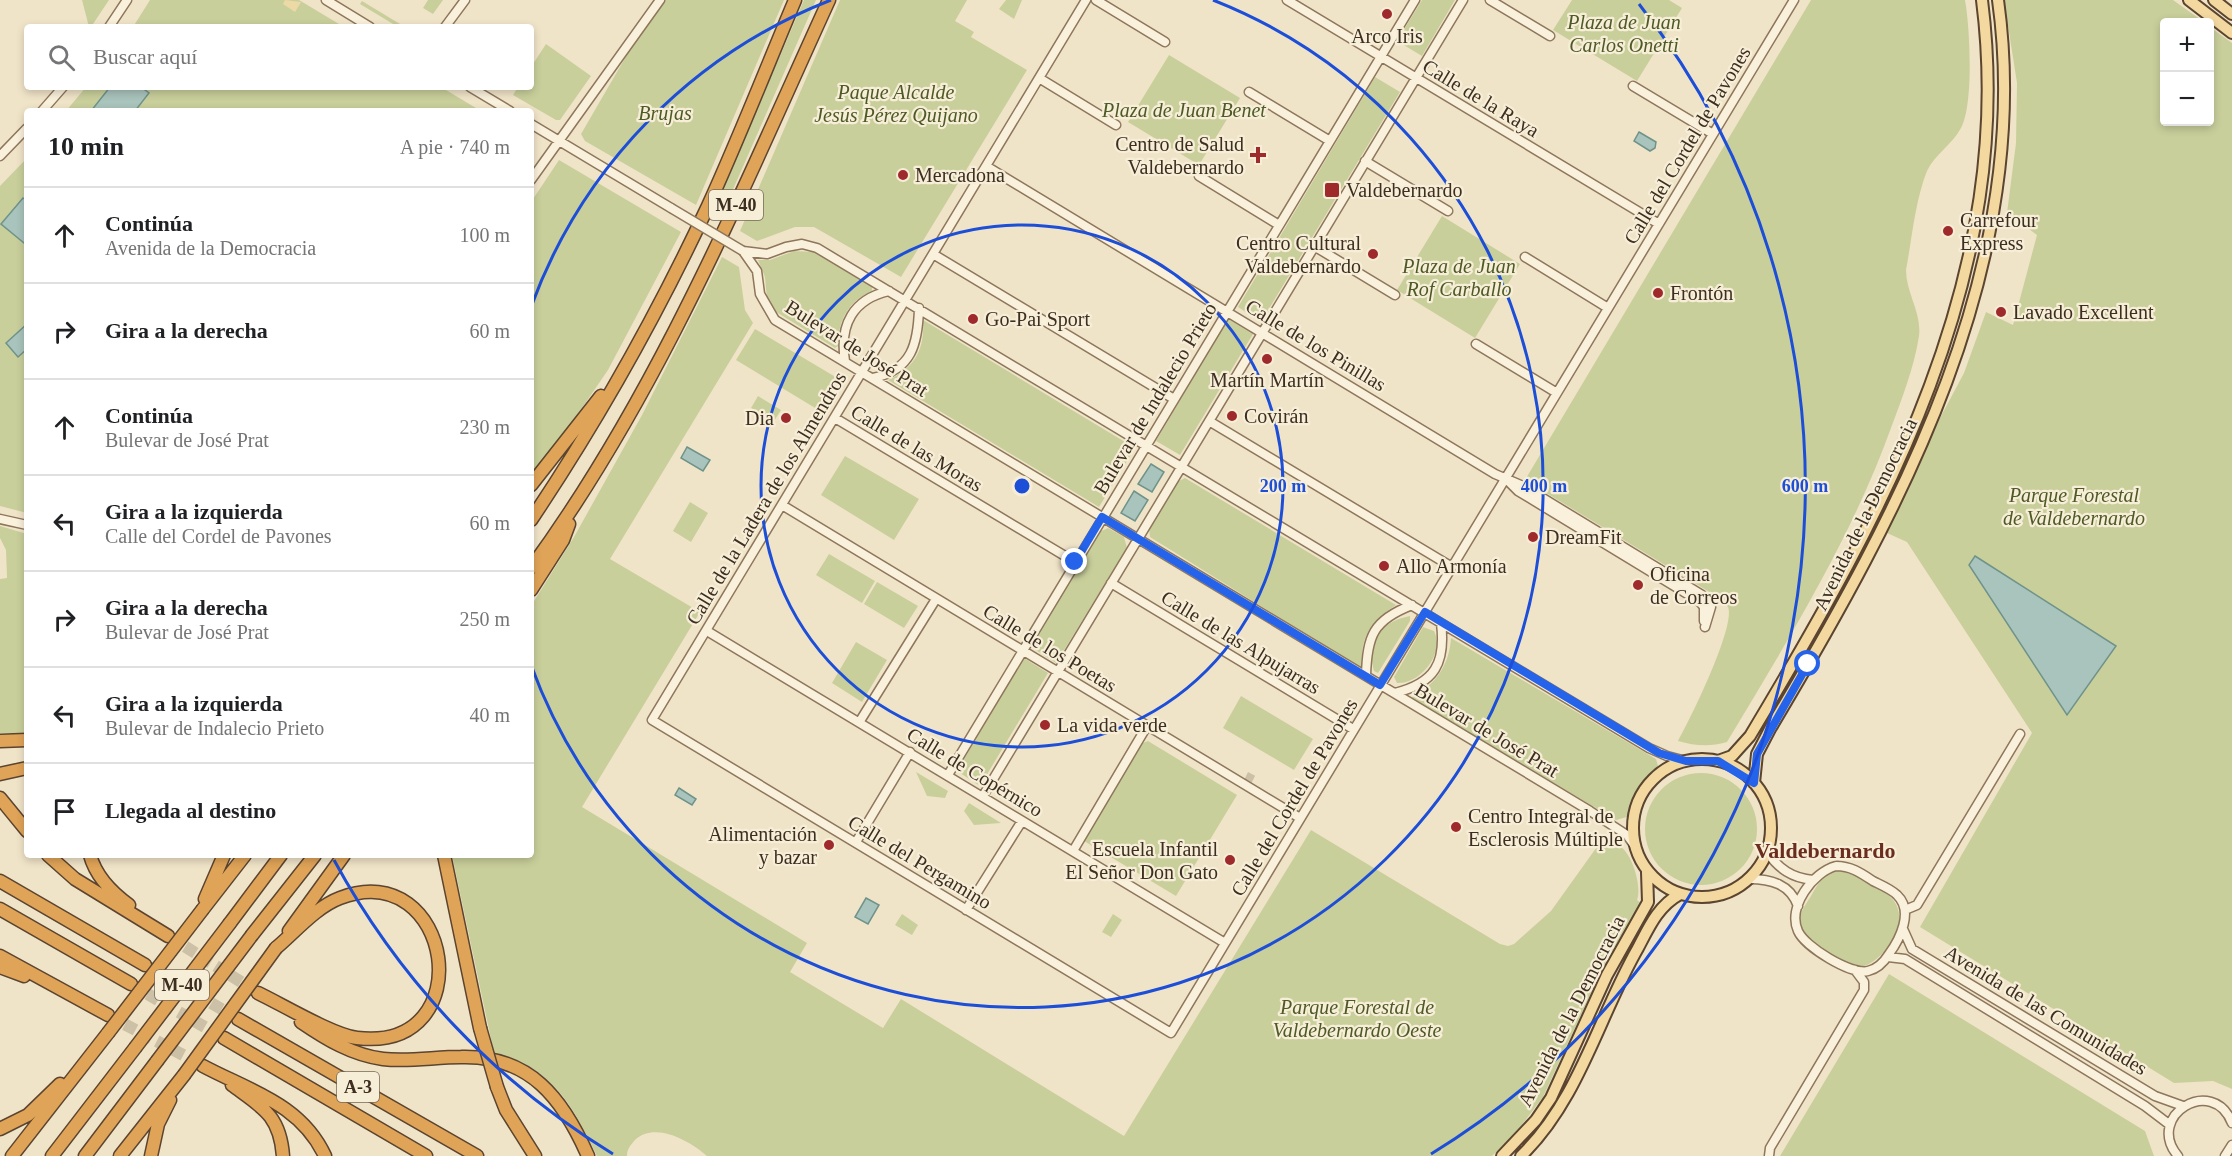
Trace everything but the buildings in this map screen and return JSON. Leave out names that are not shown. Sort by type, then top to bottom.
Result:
[{"type":"highway","name":"M-40","points":[[534,515],[568,464],[631,357],[708,205],[795,0]]},
{"type":"highway","name":"M-40","points":[[534,564],[576,506],[656,369],[730,219],[829,0]]},
{"type":"highway","points":[[534,481],[631,357]]},
{"type":"highway","points":[[534,585],[563,540],[576,506]]},
{"type":"highway","points":[[0,741],[24,740]]},
{"type":"highway","points":[[5,773],[24,769]]},
{"type":"highway","points":[[0,798],[24,827]]},
{"type":"highway","points":[[51,858],[75,879],[168,936]]},
{"type":"highway","points":[[91,858],[98,875],[108,887],[155,927]]},
{"type":"highway","points":[[203,909],[223,858]]},
{"type":"highway","points":[[12,1156],[243,858]]},
{"type":"highway","name":"M-40","points":[[52,1156],[279,858]]},
{"type":"highway","name":"M-40","points":[[85,1156],[313,858]]},
{"type":"highway","points":[[120,1156],[184,1075],[342,858]]},
{"type":"highway","points":[[445,858],[480,1028],[506,1110],[535,1156]]},
{"type":"highway","points":[[0,881],[146,965]]},
{"type":"highway","points":[[276,948],[326,906],[339,898],[356,894],[382,895],[412,908],[428,925],[438,949],[439,983],[428,1008],[411,1027],[384,1037],[368,1039],[350,1037],[258,993],[325,1037],[369,1056],[399,1060],[481,1057],[523,1071],[557,1099],[569,1114],[588,1156]]},
{"type":"highway","points":[[0,909],[131,984]]},
{"type":"highway","points":[[0,956],[108,1015]]},
{"type":"highway","points":[[0,967],[69,995]]},
{"type":"highway","name":"A-3","points":[[238,1019],[477,1156]]},
{"type":"highway","points":[[0,1129],[27,1115],[108,1033]]},
{"type":"highway","name":"A-3","points":[[224,1038],[426,1156]]},
{"type":"highway","points":[[283,1156],[282,1141],[276,1122],[262,1106],[209,1069],[232,1078],[287,1109],[316,1138],[325,1156]]},
{"type":"highway","points":[[151,1156],[158,1124],[184,1075]]},
{"type":"main road","name":"Avenida de la Democracia","points":[[1718,761],[1732,756],[1750,736],[1844,574],[1880,505],[1935,376],[1957,309],[1976,224],[1984,167],[1987,65],[1982,0]]},
{"type":"main road","name":"Avenida de la Democracia","points":[[1754,783],[1757,754],[1856,580],[1905,483],[1937,406],[1970,312],[1990,227],[2000,164],[2002,71],[1998,0]]},
{"type":"main road","points":[[2189,0],[2232,33]]},
{"type":"main road","points":[[2214,0],[2232,14]]},
{"type":"main road","points":[[1686,761],[1718,761],[1754,783],[1768,810],[1771,825],[1767,852],[1749,879],[1734,890],[1716,896],[1698,898],[1680,894],[1662,885],[1647,872],[1634,845],[1633,813],[1642,792],[1658,774],[1686,761]]},
{"type":"main road","name":"Avenida de la Democracia","points":[[1502,1156],[1536,1120],[1551,1098],[1607,975],[1648,902],[1647,872]]},
{"type":"main road","name":"Avenida de la Democracia","points":[[1521,1156],[1545,1130],[1562,1104],[1617,983],[1660,909],[1680,894]]},
{"type":"street","points":[[112,24],[127,0]]},
{"type":"street","points":[[326,0],[365,24]]},
{"type":"street","points":[[447,24],[465,0]]},
{"type":"street","points":[[534,176],[660,0]]},
{"type":"street","name":"Calle de la Ladera de los Almendros","points":[[652,720],[1086,0]]},
{"type":"street","points":[[1096,0],[1165,42]]},
{"type":"street","name":"Calle de la Raya","points":[[1287,0],[1659,224]]},
{"type":"street","name":"Bulevar de Indalecio Prieto","points":[[948,775],[1145,445],[1416,0]]},
{"type":"street","points":[[983,796],[1463,0]]},
{"type":"street","points":[[1490,0],[1550,36]]},
{"type":"street","name":"Calle del Cordel de Pavones","points":[[1171,1033],[1794,0]]},
{"type":"street","points":[[1039,78],[1116,125]]},
{"type":"street","points":[[1633,86],[1713,134]]},
{"type":"street","points":[[45,108],[60,90]]},
{"type":"street","points":[[475,90],[505,108]]},
{"type":"street","points":[[1250,92],[1330,141]]},
{"type":"street","points":[[534,126],[743,251],[768,254],[786,247],[802,244],[810,246],[919,308],[1659,753],[1686,761]]},
{"type":"street","points":[[0,156],[24,131]]},
{"type":"street","points":[[1365,161],[1448,211]]},
{"type":"street","name":"Calle de los Pinillas","points":[[986,166],[1702,595],[1711,607],[1705,627],[1704,607],[1699,601],[1518,491],[1505,479]]},
{"type":"street","points":[[1199,176],[1279,225]]},
{"type":"street","points":[[1314,246],[1395,295]]},
{"type":"street","name":"Bulevar de José Prat","points":[[743,251],[757,271],[760,294],[775,320],[1605,821],[1627,836],[1634,845]]},
{"type":"street","points":[[933,254],[1174,399]]},
{"type":"street","points":[[1524,257],[1608,308]]},
{"type":"street","name":"Calle de la Ladera de los Almendros","points":[[845,361],[843,340],[850,315],[869,297],[889,291]]},
{"type":"street","name":"Calle de la Ladera de los Almendros","points":[[873,378],[888,375],[901,366],[915,347],[919,308]]},
{"type":"street","points":[[1476,344],[1557,393]]},
{"type":"street","name":"Calle de las Moras","points":[[835,417],[1075,562]]},
{"type":"street","points":[[1209,421],[1452,567]]},
{"type":"street","name":"Calle de los Poetas","points":[[782,505],[1147,726],[1246,783],[1300,818]]},
{"type":"street","points":[[0,519],[24,524]]},
{"type":"street","name":"Calle de las Alpujarras","points":[[1111,583],[1353,729]]},
{"type":"street","points":[[860,722],[936,599]]},
{"type":"street","points":[[1366,676],[1366,656],[1374,631],[1382,620],[1412,605]]},
{"type":"street","points":[[1395,693],[1417,688],[1435,669],[1444,647],[1441,623]]},
{"type":"street","name":"Calle de Copérnico","points":[[707,631],[1225,943]]},
{"type":"street","name":"Calle del Pergamino","points":[[652,720],[1171,1033]]},
{"type":"street","points":[[1073,851],[1147,726]]},
{"type":"street","points":[[1905,910],[1917,905],[2020,734]]},
{"type":"street","points":[[855,842],[910,752]]},
{"type":"street","points":[[966,910],[1022,821]]},
{"type":"street","points":[[1767,852],[1777,864],[1795,878],[1813,880]]},
{"type":"street","points":[[1850,867],[1898,896],[1905,910],[1903,929],[1888,957],[1876,968],[1866,972],[1826,957],[1802,937],[1796,925],[1798,906],[1813,880],[1828,868],[1850,867]]},
{"type":"street","points":[[1749,879],[1767,880],[1782,885],[1795,897],[1798,906]]},
{"type":"street","name":"Avenida de las Comunidades","points":[[1903,929],[1912,949],[2155,1096],[2183,1106]]},
{"type":"street","name":"Avenida de las Comunidades","points":[[1888,957],[1905,959],[2145,1106],[2170,1125]]},
{"type":"street","points":[[1769,1156],[1770,1148],[1864,990],[1864,982],[1856,970]]},
{"type":"street","points":[[2178,1156],[2170,1142],[2170,1125],[2175,1114],[2183,1106],[2200,1101],[2214,1103],[2226,1111],[2232,1123]]},
{"type":"street","points":[[2225,1156],[2232,1145]]},
{"type":"green space","points":[[82,0],[109,0],[93,24],[88,24]]},
{"type":"green space","points":[[150,0],[299,0],[339,24],[135,24]]},
{"type":"green space","points":[[428,0],[443,0],[433,14],[423,8]]},
{"type":"green space","name":"Brujas","points":[[664,0],[784,0],[696,205],[585,141],[581,134],[639,34]]},
{"type":"green space","points":[[804,0],[816,0],[720,219],[712,215]]},
{"type":"green space","name":"Paque Alcalde Jesús Pérez Quijano","points":[[840,0],[967,0],[955,21],[974,32],[971,37],[1027,70],[901,277],[814,227],[795,227],[757,241],[740,231]]},
{"type":"green space","points":[[1006,0],[1022,0],[1014,19],[999,9]]},
{"type":"green space","points":[[1422,0],[1455,0],[1422,56],[1397,41]]},
{"type":"green space","name":"Plaza de Juan Carlos Onetti","points":[[1572,0],[1669,0],[1682,8],[1637,81],[1553,30]]},
{"type":"green space","points":[[1811,0],[1965,0],[1969,46],[1968,102],[1961,128],[1930,165],[1920,195],[1906,270],[1908,287],[1918,319],[1919,336],[1907,383],[1875,469],[1817,588],[1727,742],[1709,745],[1690,744],[1678,741],[1719,652],[1729,617],[1728,607],[1716,596],[1525,480]]},
{"type":"green space","name":"Parque Forestal de Valdebernardo","points":[[2004,0],[2173,0],[2198,18],[2160,18],[2160,126],[2214,126],[2214,30],[2232,43],[2232,1089],[2213,1081],[2174,1083],[1920,927],[2032,733],[1907,542],[1887,533],[1940,418],[1964,373],[1986,312],[2013,325],[2037,235],[2007,213],[2016,143],[2017,83]]},
{"type":"green space","points":[[362,1],[400,24],[393,24],[360,4]]},
{"type":"green space","points":[[546,44],[591,76],[560,120],[556,120],[513,95],[516,90],[534,90],[534,62]]},
{"type":"green space","name":"Plaza de Juan Benet","points":[[1169,55],[1240,98],[1199,165],[1128,122]]},
{"type":"green space","points":[[1375,77],[1400,92],[1261,322],[1238,307]]},
{"type":"green space","points":[[84,90],[446,90],[476,108],[68,108]]},
{"type":"green space","points":[[559,160],[681,232],[608,370],[569,427],[534,471],[534,198]]},
{"type":"green space","points":[[24,161],[24,512],[0,506],[0,186]]},
{"type":"green space","name":"Plaza de Juan Rof Carballo","points":[[1442,216],[1520,264],[1475,338],[1397,290]]},
{"type":"green space","points":[[794,251],[815,252],[872,287],[872,291],[857,300],[846,313],[840,328],[838,346],[835,348],[773,310],[767,299],[765,277],[758,260],[770,260]]},
{"type":"green space","name":"Parque Forestal de Valdebernardo Oeste","points":[[722,257],[739,267],[745,310],[753,323],[610,559],[700,612],[582,807],[807,943],[790,972],[883,1028],[901,999],[1124,1136],[1311,830],[1500,944],[1508,946],[1514,944],[1551,911],[1604,837],[1621,847],[1633,864],[1638,888],[1637,900],[1641,903],[1606,961],[1543,1097],[1515,1134],[1492,1156],[707,1156],[682,1139],[652,1132],[635,1140],[628,1149],[627,1156],[597,1156],[579,1121],[559,1091],[532,1069],[494,1053],[453,858],[534,858],[534,601],[574,537],[642,415]]},
{"type":"green space","points":[[1228,319],[1253,334],[1180,455],[1156,441]]},
{"type":"green space","points":[[923,320],[1135,448],[1099,507],[888,380],[905,370],[916,357],[922,340]]},
{"type":"green space","points":[[755,329],[839,379],[820,411],[736,360]]},
{"type":"green space","points":[[758,396],[781,410],[774,421],[751,408]]},
{"type":"green space","points":[[845,456],[919,499],[894,540],[821,495]]},
{"type":"green space","points":[[1185,478],[1396,605],[1379,618],[1368,631],[1363,648],[1362,669],[1150,537],[1149,528],[1177,482]]},
{"type":"green space","points":[[690,502],[708,513],[691,542],[673,531]]},
{"type":"green space","points":[[0,526],[24,533],[24,733],[0,733],[0,579],[7,578],[6,550],[0,538]]},
{"type":"green space","points":[[1108,528],[1124,537],[1127,548],[1056,663],[1031,647],[1099,532]]},
{"type":"green space","points":[[829,554],[875,581],[862,603],[816,575]]},
{"type":"green space","points":[[877,582],[918,606],[904,628],[864,604]]},
{"type":"green space","points":[[1410,616],[1410,621],[1378,673],[1374,671],[1372,650],[1378,634],[1391,622]]},
{"type":"green space","points":[[1423,627],[1434,631],[1437,640],[1429,666],[1414,678],[1397,683],[1394,677]]},
{"type":"green space","points":[[1451,638],[1656,759],[1658,766],[1634,797],[1627,817],[1616,820],[1411,698],[1428,687],[1440,673],[1450,648]]},
{"type":"green space","points":[[856,642],[887,660],[862,702],[832,683]]},
{"type":"green space","points":[[1024,658],[1048,673],[980,786],[957,771]]},
{"type":"green space","points":[[1241,696],[1313,739],[1294,770],[1223,728]]},
{"type":"green space","points":[[1148,741],[1237,795],[1176,896],[1084,841],[1143,743]]},
{"type":"green space","points":[[916,772],[948,791],[945,798],[927,796]]},
{"type":"green space","points":[[1701,773],[1722,777],[1741,789],[1753,808],[1757,829],[1753,850],[1741,869],[1722,881],[1701,885],[1680,881],[1661,869],[1649,850],[1645,829],[1649,808],[1661,789],[1680,777]]},
{"type":"green space","points":[[969,803],[1001,823],[974,825],[964,811]]},
{"type":"green space","points":[[1832,871],[1848,873],[1871,884],[1889,896],[1898,910],[1897,929],[1888,947],[1873,962],[1865,966],[1846,962],[1824,950],[1814,943],[1801,925],[1800,916],[1804,908],[1820,882]]},
{"type":"green space","points":[[902,914],[918,925],[912,935],[895,925]]},
{"type":"green space","points":[[1113,914],[1122,920],[1111,937],[1102,932]]},
{"type":"green space","points":[[1889,974],[2145,1131],[2154,1156],[1780,1156]]},
{"type":"sand","points":[[285,0],[301,2],[295,12],[283,4]]},
{"type":"water","points":[[108,90],[145,90],[149,93],[137,108],[93,108]]},
{"type":"water","points":[[1639,132],[1656,142],[1655,148],[1650,151],[1634,141]]},
{"type":"water","points":[[23,198],[24,199],[24,243],[1,224]]},
{"type":"water","points":[[24,327],[24,352],[18,357],[6,343]]},
{"type":"water","points":[[687,447],[710,460],[703,471],[681,458]]},
{"type":"water","points":[[1151,464],[1164,472],[1152,492],[1138,484]]},
{"type":"water","points":[[1134,491],[1148,500],[1135,521],[1121,513]]},
{"type":"water","points":[[1975,556],[2116,646],[2067,715],[1969,565]]},
{"type":"water","points":[[679,788],[696,799],[692,805],[675,795]]},
{"type":"water","points":[[866,898],[879,905],[868,924],[855,917]]},
{"type":"tunnel","points":[[1248,781],[1252,773]]},
{"type":"tunnel","points":[[170,937],[257,992]]},
{"type":"tunnel","points":[[149,967],[237,1018]]},
{"type":"tunnel","points":[[132,985],[224,1038]]},
{"type":"tunnel","points":[[109,1016],[202,1065]]},
{"type":"place","name":"Arco Iris","points":[[1387,14]]},
{"type":"place","name":"Centro de Salud Valdebernardo","points":[[1258,155]]},
{"type":"place","name":"Mercadona","points":[[903,175]]},
{"type":"place","name":"Valdebernardo","points":[[1332,190]]},
{"type":"place","name":"Carrefour Express","points":[[1948,231]]},
{"type":"place","name":"Centro Cultural Valdebernardo","points":[[1373,254]]},
{"type":"place","name":"Frontón","points":[[1658,293]]},
{"type":"place","name":"Lavado Excellent","points":[[2001,312]]},
{"type":"place","name":"Go-Pai Sport","points":[[973,319]]},
{"type":"place","name":"Martín Martín","points":[[1267,359]]},
{"type":"place","name":"Covirán","points":[[1232,416]]},
{"type":"place","name":"Dia","points":[[786,418]]},
{"type":"place","name":"DreamFit","points":[[1533,537]]},
{"type":"place","name":"Allo Armonía","points":[[1384,566]]},
{"type":"place","name":"Oficina de Correos","points":[[1638,585]]},
{"type":"place","name":"La vida verde","points":[[1045,725]]},
{"type":"place","name":"Centro Integral de Esclerosis Múltiple","points":[[1456,827]]},
{"type":"place","name":"Alimentación y bazar","points":[[829,845]]},
{"type":"place","name":"Escuela Infantil El Señor Don Gato","points":[[1230,860]]},
{"type":"district","name":"Valdebernardo","points":[[1825,850]]},
{"type":"route","points":[[1075,562],[1102,517],[1380,685],[1425,612],[1659,753],[1686,761],[1702,759],[1718,761],[1737,770],[1754,783],[1757,754],[1808,664]]}]
